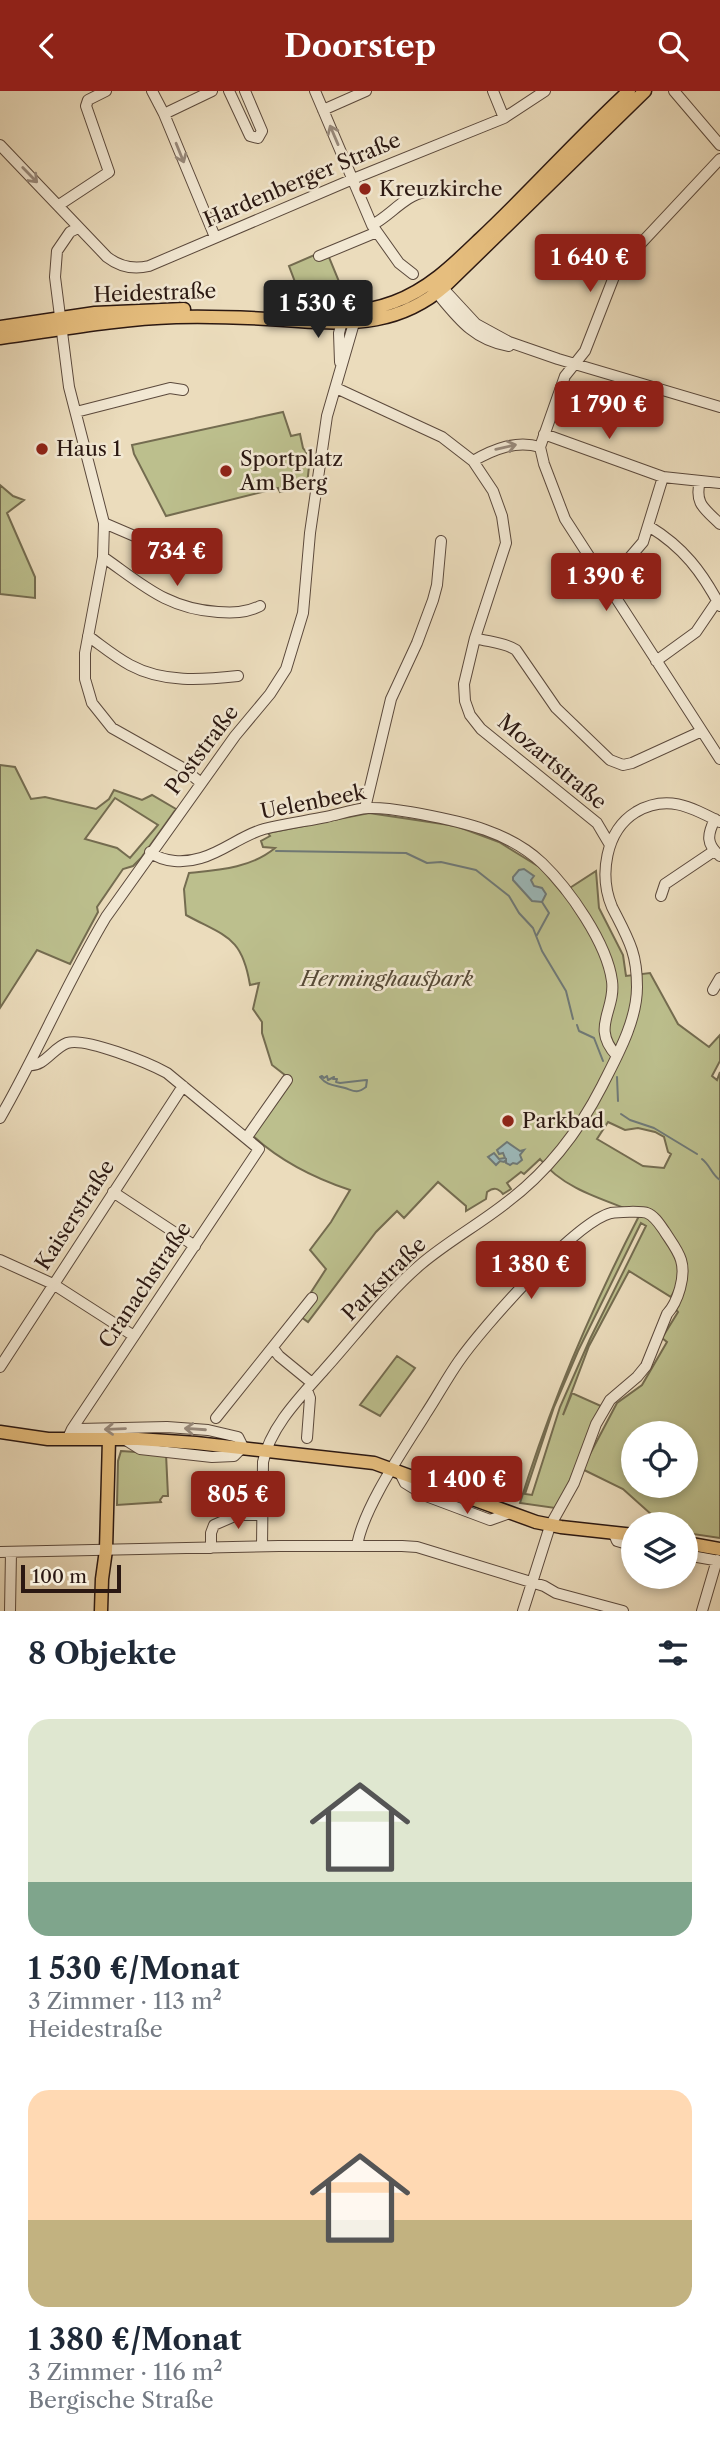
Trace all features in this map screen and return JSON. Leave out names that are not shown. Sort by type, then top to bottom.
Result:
[{"type":"main road","points":[[436,286],[629,91]]},
{"type":"main road","points":[[436,286],[645,91]]},
{"type":"main road","name":"Heidestraße","points":[[0,327],[175,317],[340,323],[436,286]]},
{"type":"main road","name":"Heidestraße","points":[[0,338],[124,310],[174,309],[383,318],[409,309],[436,286]]},
{"type":"main road","points":[[0,1431],[30,1437],[69,1435],[243,1447],[373,1463],[550,1525],[621,1533]]},
{"type":"main road","points":[[102,1611],[109,1439]]},
{"type":"main road","points":[[698,1548],[719,1557]]},
{"type":"street","points":[[59,205],[109,172],[86,106],[88,100],[106,91]]},
{"type":"street","points":[[152,91],[215,237]]},
{"type":"street","points":[[164,114],[212,91]]},
{"type":"street","points":[[229,91],[250,136],[258,138],[262,131],[245,91]]},
{"type":"street","points":[[315,91],[375,229],[399,263],[413,274]]},
{"type":"street","points":[[323,110],[366,91]]},
{"type":"street","points":[[493,91],[505,118]]},
{"type":"street","name":"Hardenberger Straße","points":[[0,145],[112,260],[133,268],[149,266],[505,118],[545,91]]},
{"type":"street","points":[[674,91],[720,145]]},
{"type":"street","points":[[720,159],[618,268],[585,351],[565,376],[540,447],[565,519],[702,731],[715,742],[720,759]]},
{"type":"street","points":[[319,256],[375,229],[415,194],[425,192]]},
{"type":"street","points":[[78,228],[69,233],[57,251],[55,277],[69,387],[104,523],[103,557],[84,662],[85,679],[89,696],[98,712],[121,734],[183,768],[201,783]]},
{"type":"street","points":[[436,286],[476,324],[527,349],[720,407]]},
{"type":"street","name":"Poststraße","points":[[0,1118],[88,948],[150,852],[276,685],[292,653],[303,613],[310,533],[327,416],[341,373],[351,318]]},
{"type":"street","name":"Poststraße","points":[[340,323],[341,373]]},
{"type":"street","points":[[76,412],[170,388],[184,390]]},
{"type":"street","name":"Mozartstraße","points":[[336,388],[442,437],[473,461],[493,491],[502,516],[506,543],[475,638],[464,684],[465,701],[474,722],[597,823],[610,845]]},
{"type":"street","points":[[544,434],[663,477],[720,483]]},
{"type":"street","points":[[473,461],[501,447],[540,447]]},
{"type":"street","points":[[602,578],[625,563],[643,542],[650,527],[663,477]]},
{"type":"street","points":[[700,481],[697,495],[699,503],[720,524]]},
{"type":"street","points":[[104,523],[201,561]]},
{"type":"street","points":[[650,527],[691,559],[719,604],[696,632],[656,661]]},
{"type":"street","points":[[365,809],[391,699],[418,643],[433,600],[441,541]]},
{"type":"street","points":[[103,557],[158,597],[180,606],[222,612],[241,612],[260,606]]},
{"type":"street","points":[[88,636],[122,660],[149,674],[189,680],[238,676]]},
{"type":"street","points":[[475,638],[493,644],[508,644],[516,650],[556,708],[610,760],[623,765],[632,763],[702,731]]},
{"type":"street","points":[[610,845],[625,821],[650,806],[670,802],[681,804],[717,821],[708,837],[717,854],[665,884],[661,896]]},
{"type":"street","name":"Uelenbeek","points":[[150,852],[170,860],[200,859],[262,830],[365,809],[393,809],[463,822],[498,835],[543,864],[583,913],[610,973],[612,993],[604,1030]]},
{"type":"street","name":"Parkstraße","points":[[266,1450],[282,1422],[309,1387],[418,1266],[505,1204],[540,1173],[580,1123],[617,1056],[633,1013],[637,990],[632,951],[611,905],[607,889],[606,872],[610,845]]},
{"type":"street","points":[[713,990],[720,978]]},
{"type":"street","points":[[604,1030],[622,1042]]},
{"type":"street","points":[[604,1030],[608,1045],[617,1056]]},
{"type":"street","points":[[29,1065],[36,1066],[64,1044],[85,1042],[153,1066],[183,1086],[247,1137],[287,1080]]},
{"type":"street","name":"Kaiserstraße","points":[[0,1367],[183,1086]]},
{"type":"street","name":"Cranachstraße","points":[[69,1435],[257,1154],[257,1146],[247,1137]]},
{"type":"street","points":[[113,1192],[195,1246]]},
{"type":"street","points":[[357,1546],[359,1532],[459,1361],[480,1335],[586,1225],[612,1213],[642,1211],[654,1218],[682,1262],[681,1283],[646,1366],[610,1400],[596,1424],[566,1500],[550,1525],[523,1611]]},
{"type":"street","points":[[0,1259],[53,1284],[134,1336]]},
{"type":"street","points":[[216,1418],[312,1298]]},
{"type":"street","points":[[273,1348],[309,1387],[307,1438]]},
{"type":"street","points":[[138,1439],[152,1427]]},
{"type":"street","points":[[69,1435],[152,1427],[208,1430],[234,1435],[243,1447],[234,1456],[212,1457],[140,1449],[123,1439]]},
{"type":"street","points":[[262,1546],[263,1462],[266,1450]]},
{"type":"street","points":[[211,1548],[214,1525],[237,1515],[263,1515]]},
{"type":"street","points":[[613,1532],[617,1541],[621,1542]]},
{"type":"street","points":[[10,1611],[6,1552],[357,1546],[417,1547],[551,1588],[556,1593],[623,1611]]},
{"type":"street","points":[[698,1556],[719,1557],[702,1611]]},
{"type":"green space","points":[[326,250],[345,296],[312,298],[303,303],[289,266]]},
{"type":"green space","name":"Sportplatz Am Berg","points":[[283,412],[291,436],[300,434],[303,448],[310,457],[307,485],[280,492],[278,488],[166,516],[132,445]]},
{"type":"green space","points":[[0,485],[13,496],[24,500],[7,513],[35,577],[35,598],[0,594]]},
{"type":"green space","points":[[0,765],[15,767],[31,799],[45,797],[96,809],[109,799],[114,790],[142,800],[152,795],[176,809],[141,858],[133,866],[123,869],[97,907],[98,912],[70,964],[37,950],[0,1008]],"holes":[[[115,798],[158,825],[130,858],[117,848],[85,839]]]},
{"type":"green space","name":"Herminghauspark","points":[[369,813],[456,826],[499,842],[541,868],[562,893],[596,871],[599,908],[623,955],[626,976],[650,973],[678,1024],[709,1047],[720,1035],[720,1061],[712,1076],[717,1080],[720,1072],[720,1538],[698,1535],[698,1512],[649,1512],[633,1498],[698,1498],[698,1421],[621,1421],[621,1488],[582,1469],[617,1403],[642,1385],[667,1342],[662,1338],[678,1312],[673,1306],[681,1278],[671,1297],[629,1271],[589,1346],[563,1415],[572,1393],[601,1406],[563,1497],[555,1508],[520,1503],[545,1428],[574,1355],[640,1214],[573,1186],[550,1170],[540,1159],[524,1174],[521,1172],[507,1183],[511,1189],[503,1194],[496,1189],[489,1190],[486,1199],[466,1211],[466,1206],[438,1182],[404,1218],[397,1211],[376,1232],[308,1322],[297,1314],[326,1269],[310,1250],[350,1190],[298,1168],[252,1135],[290,1079],[272,1065],[262,1033],[262,1022],[253,1009],[259,983],[250,985],[242,956],[230,940],[186,915],[184,889],[189,873],[234,867],[266,855],[275,848],[263,847],[261,841],[270,836],[268,833]],"holes":[[[608,1122],[625,1130],[638,1128],[664,1137],[671,1154],[664,1168],[643,1166],[597,1139]],[[641,1223],[646,1226],[560,1407],[532,1495],[525,1494],[554,1407],[578,1351]]]},
{"type":"green space","points":[[397,1356],[415,1368],[380,1416],[360,1405]]},
{"type":"green space","points":[[121,1451],[166,1454],[168,1496],[163,1496],[161,1502],[117,1505],[118,1461]]},
{"type":"water","points":[[524,869],[534,876],[531,880],[534,886],[542,888],[546,894],[542,902],[532,901],[513,880],[519,870]]},
{"type":"water","points":[[507,1142],[520,1151],[524,1150],[520,1155],[522,1160],[510,1165],[506,1160],[500,1161],[496,1165],[488,1157],[494,1153],[499,1159],[505,1158],[503,1153],[499,1154],[497,1150]]},
{"type":"waterway","points":[[276,851],[406,853],[427,863],[441,862],[476,870],[509,896],[519,913],[533,928],[542,951],[566,991],[573,1019]]},
{"type":"waterway","points":[[537,935],[549,913],[542,902]]},
{"type":"waterway","points":[[577,1025],[579,1031],[594,1038],[603,1061]]},
{"type":"waterway","points":[[366,1080],[340,1083],[336,1082],[334,1077],[328,1080],[327,1076],[320,1077],[328,1084],[356,1091],[366,1087],[367,1080]]},
{"type":"waterway","points":[[617,1077],[618,1101]]},
{"type":"waterway","points":[[621,1114],[654,1128],[697,1154]]},
{"type":"waterway","points":[[702,1159],[720,1180]]},
{"type":"place","name":"Kreuzkirche","points":[[365,189]]},
{"type":"place","name":"Haus 1","points":[[42,449]]},
{"type":"place","name":"Sportplatz Am Berg","points":[[226,471]]},
{"type":"place","name":"Parkbad","points":[[508,1121]]}]
